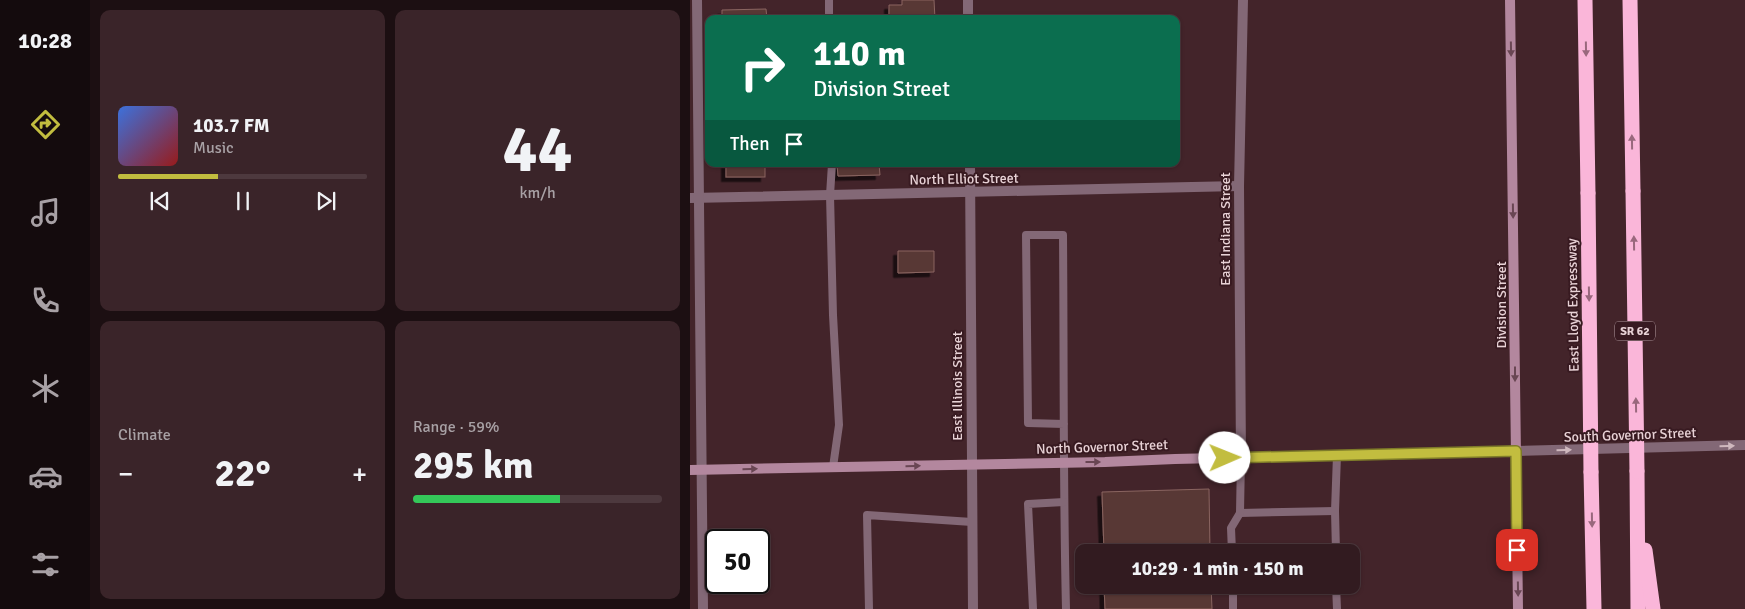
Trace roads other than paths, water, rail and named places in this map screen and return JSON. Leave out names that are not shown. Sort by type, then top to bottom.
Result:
[{"type":"highway","name":"East Lloyd Expressway","points":[[1585,0],[1594,609]]},
{"type":"highway","name":"SR 62","points":[[1630,0],[1638,609]]},
{"type":"highway","points":[[1636,504],[1653,609]]},
{"type":"main road","name":"Division Street","points":[[1510,0],[1518,609]]},
{"type":"main road","name":"North Governor Street","points":[[690,470],[1516,451]]},
{"type":"street","points":[[697,0],[695,198],[702,470],[703,609]]},
{"type":"street","points":[[968,0],[968,15]]},
{"type":"street","name":"East Indiana Street","points":[[1242,458],[1239,186],[1243,0]]},
{"type":"street","name":"East Illinois Street","points":[[970,167],[973,609]]},
{"type":"street","name":"North Elliot Street","points":[[695,198],[1239,186]]},
{"type":"street","name":"South Governor Street","points":[[1516,451],[1745,445]]},
{"type":"lane","points":[[829,0],[829,15]]},
{"type":"lane","points":[[832,167],[830,195],[838,425],[833,467]]},
{"type":"lane","points":[[1064,424],[1028,423],[1026,235],[1063,235],[1066,609]]},
{"type":"lane","points":[[1336,544],[1334,511],[1337,455]]},
{"type":"lane","points":[[1232,544],[1231,528],[1240,513],[1242,458]]},
{"type":"lane","points":[[1033,609],[1028,504],[1064,502]]},
{"type":"lane","points":[[1240,513],[1334,511]]},
{"type":"lane","points":[[869,609],[866,515],[972,522]]},
{"type":"lane","points":[[1233,594],[1233,609]]},
{"type":"lane","points":[[1336,594],[1337,609]]}]
